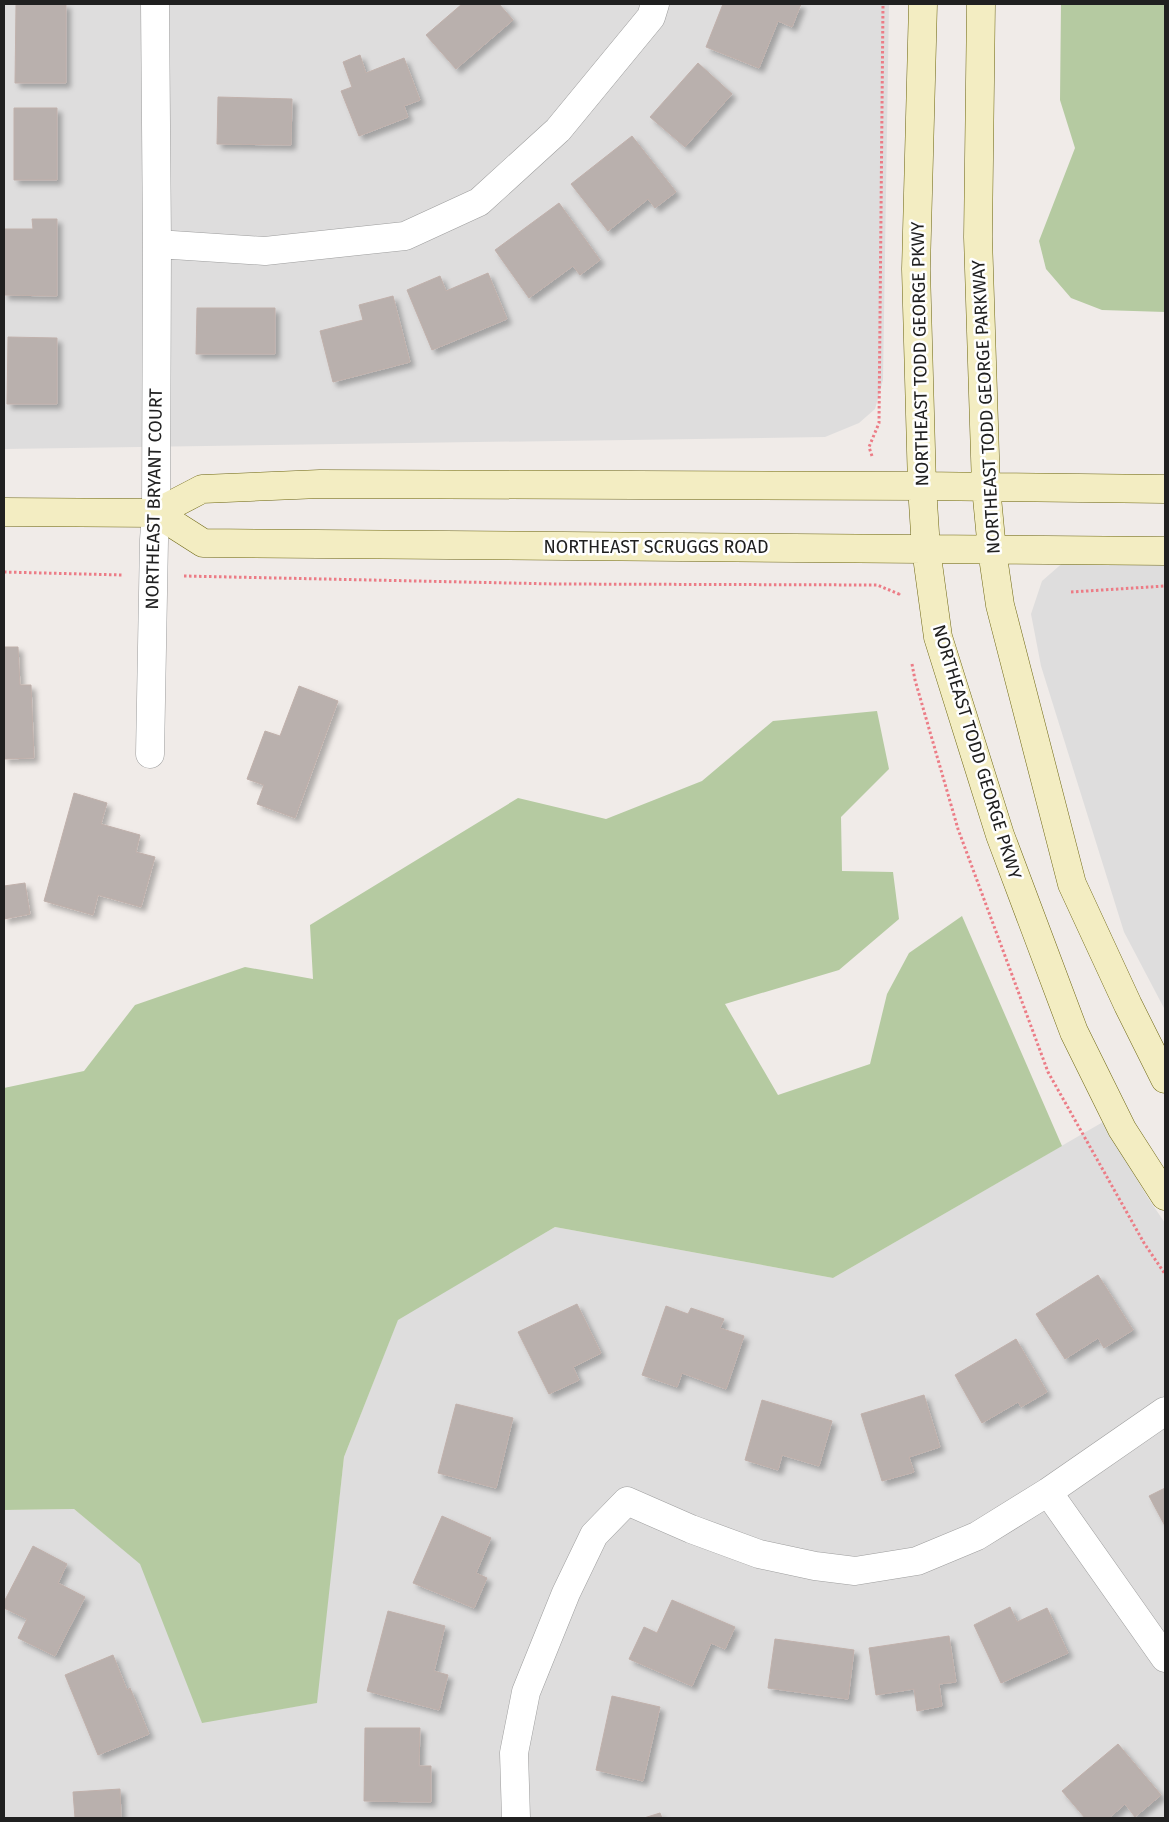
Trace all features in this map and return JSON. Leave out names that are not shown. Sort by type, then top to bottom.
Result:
[{"type":"main road","name":"NORTHEAST TODD GEORGE PKWY","points":[[922,4],[916,269],[922,486],[926,549],[938,637],[1000,836],[1074,1032],[1122,1129],[1165,1196]]},
{"type":"main road","name":"NORTHEAST TODD GEORGE PARKWAY","points":[[981,4],[978,237],[986,487],[1000,605],[1072,884],[1165,1079]]},
{"type":"main road","points":[[4,512],[156,513],[202,488],[320,484],[922,486],[1165,489]]},
{"type":"main road","name":"NORTHEAST SCRUGGS ROAD","points":[[156,513],[203,544],[1165,551]]},
{"type":"street","name":"NORTHEAST BRYANT COURT","points":[[150,754],[156,513],[157,244],[155,4]]},
{"type":"street","points":[[157,244],[265,252],[405,236],[479,202],[558,130],[651,17],[655,4]]},
{"type":"street","points":[[516,1818],[514,1753],[526,1692],[566,1593],[594,1535],[627,1501],[692,1529],[759,1554],[814,1566],[856,1571],[917,1561],[977,1536],[1048,1492],[1165,1412]]},
{"type":"street","points":[[1048,1492],[1165,1658]]},
{"type":"path","points":[[870,447],[879,423],[883,4]]},
{"type":"path","points":[[1071,592],[1165,586]]},
{"type":"shaded area","points":[[4,4],[889,4],[883,380],[875,409],[859,423],[825,437],[4,449]]},
{"type":"shaded area","points":[[1165,548],[1165,1010],[1124,932],[1041,666],[1031,614],[1042,581],[1066,560]]},
{"type":"shaded area","points":[[1103,1122],[1165,1223],[1165,1818],[4,1818],[4,1510],[74,1509],[141,1564],[202,1722],[316,1703],[344,1457],[398,1319],[555,1227],[833,1278]]},
{"type":"green space","points":[[1061,4],[1165,4],[1165,312],[1102,310],[1071,298],[1046,269],[1039,241],[1075,148],[1060,100]]},
{"type":"green space","points":[[877,711],[889,769],[841,817],[842,871],[893,872],[899,919],[839,970],[725,1004],[778,1095],[870,1064],[887,994],[909,953],[962,916],[1062,1146],[833,1278],[555,1227],[398,1320],[344,1457],[317,1703],[202,1723],[140,1564],[74,1509],[4,1510],[4,1088],[84,1071],[135,1005],[245,967],[313,979],[310,925],[518,798],[606,819],[702,781],[773,721]]},
{"type":"building","points":[[16,4],[66,4],[66,83],[15,83]]},
{"type":"building","points":[[462,4],[499,4],[513,20],[456,69],[426,35]]},
{"type":"building","points":[[723,4],[801,4],[792,27],[778,21],[759,68],[706,47]]},
{"type":"building","points":[[360,55],[366,73],[404,58],[420,100],[404,106],[408,117],[359,136],[341,91],[352,87],[343,62]]},
{"type":"building","points":[[698,63],[732,94],[685,147],[650,117]]},
{"type":"building","points":[[218,97],[292,99],[291,145],[217,144]]},
{"type":"building","points":[[14,108],[57,108],[57,180],[14,180]]},
{"type":"building","points":[[632,136],[676,192],[655,208],[648,199],[608,231],[571,184]]},
{"type":"building","points":[[559,203],[600,260],[580,275],[573,266],[529,298],[495,250]]},
{"type":"building","points":[[32,219],[57,219],[57,296],[4,295],[4,229],[33,229]]},
{"type":"building","points":[[488,273],[507,319],[432,350],[407,290],[440,276],[446,291]]},
{"type":"building","points":[[393,296],[410,362],[333,382],[320,331],[363,320],[359,305]]},
{"type":"building","points":[[197,308],[275,308],[275,354],[196,354]]},
{"type":"building","points":[[8,337],[57,338],[57,404],[7,404]]},
{"type":"building","points":[[4,647],[18,647],[20,685],[31,685],[34,758],[4,759]]},
{"type":"building","points":[[299,686],[338,701],[295,818],[257,804],[264,785],[247,779],[265,731],[280,736]]},
{"type":"building","points":[[74,793],[107,803],[101,824],[140,835],[136,852],[155,857],[141,907],[98,895],[93,915],[44,901]]},
{"type":"building","points":[[25,883],[30,914],[4,919],[4,886]]},
{"type":"building","points":[[1098,1275],[1133,1330],[1104,1348],[1098,1338],[1065,1359],[1036,1314]]},
{"type":"building","points":[[577,1304],[601,1353],[573,1367],[579,1380],[549,1394],[518,1332]]},
{"type":"building","points":[[666,1306],[688,1314],[691,1308],[724,1319],[720,1328],[744,1336],[726,1389],[682,1373],[677,1387],[642,1375]]},
{"type":"building","points":[[1016,1339],[1047,1392],[1021,1407],[1018,1402],[982,1423],[955,1375]]},
{"type":"building","points":[[924,1395],[940,1447],[909,1457],[914,1472],[882,1481],[861,1414]]},
{"type":"building","points":[[762,1400],[832,1421],[819,1466],[782,1455],[778,1470],[745,1460]]},
{"type":"building","points":[[456,1404],[513,1418],[496,1488],[438,1473]]},
{"type":"building","points":[[1165,1488],[1165,1526],[1149,1496]]},
{"type":"building","points":[[442,1516],[491,1538],[476,1573],[487,1578],[474,1608],[413,1583]]},
{"type":"building","points":[[33,1546],[67,1564],[58,1583],[85,1597],[55,1656],[18,1638],[27,1619],[4,1608],[4,1602]]},
{"type":"building","points":[[672,1600],[735,1627],[725,1649],[711,1643],[692,1686],[629,1659],[644,1627],[657,1633]]},
{"type":"building","points":[[1010,1607],[1017,1622],[1047,1608],[1068,1653],[1001,1683],[974,1625]]},
{"type":"building","points":[[388,1611],[445,1626],[434,1671],[448,1675],[439,1710],[367,1691]]},
{"type":"building","points":[[949,1636],[956,1682],[939,1684],[942,1706],[917,1711],[914,1689],[876,1695],[869,1648]]},
{"type":"building","points":[[775,1639],[854,1650],[848,1699],[768,1688]]},
{"type":"building","points":[[113,1655],[127,1690],[130,1688],[149,1734],[98,1755],[65,1675]]},
{"type":"building","points":[[612,1696],[660,1707],[643,1781],[596,1770]]},
{"type":"building","points":[[365,1728],[420,1728],[419,1766],[431,1766],[431,1802],[364,1801]]},
{"type":"building","points":[[1118,1744],[1161,1795],[1135,1817],[1125,1804],[1109,1818],[1085,1818],[1062,1791]]},
{"type":"building","points":[[120,1789],[121,1818],[75,1818],[73,1792]]},
{"type":"building","points":[[660,1813],[662,1818],[644,1818]]}]
